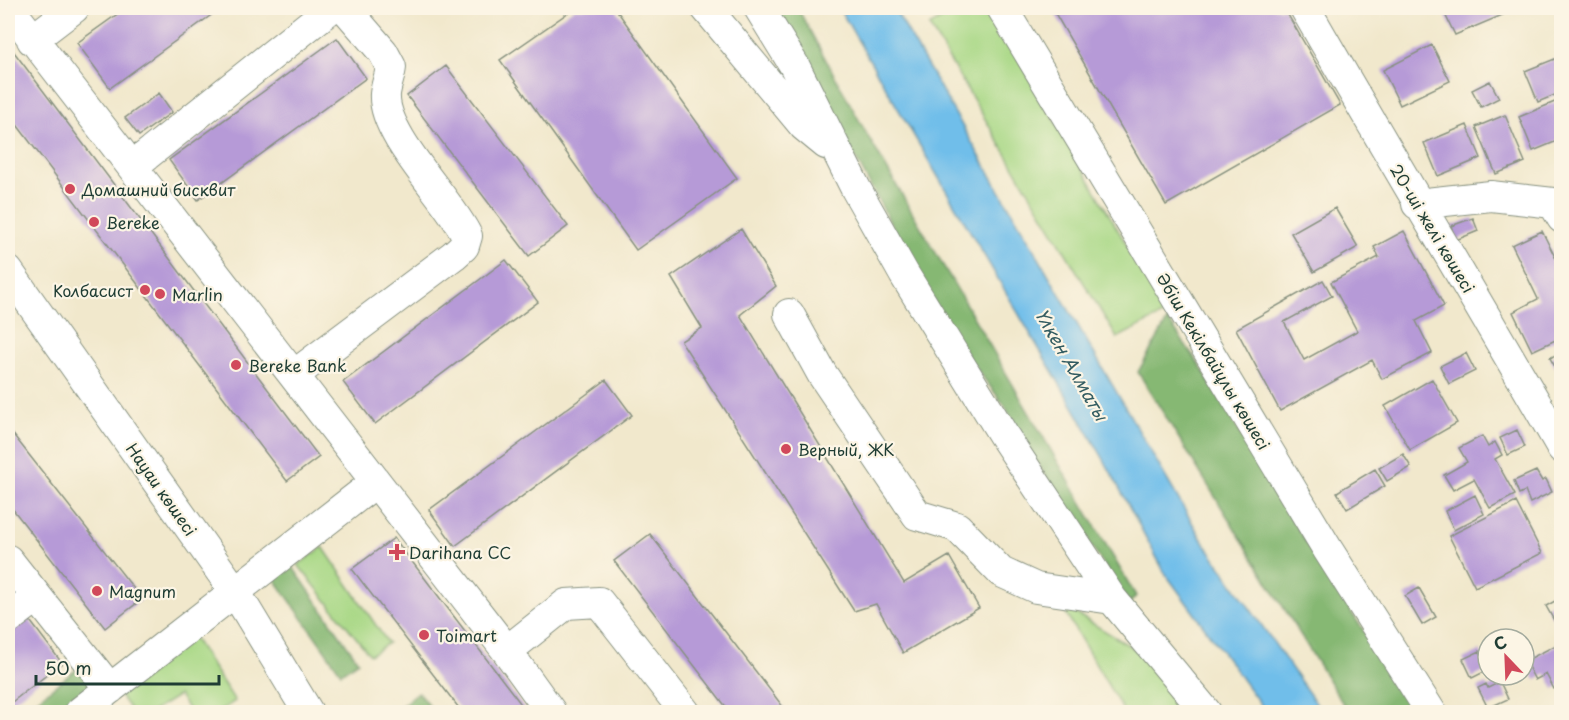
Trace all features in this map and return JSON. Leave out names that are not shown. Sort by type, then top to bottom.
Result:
[{"type":"street","points":[[9,8],[507,651],[551,712]]},
{"type":"street","points":[[32,40],[74,8]]},
{"type":"street","points":[[132,166],[331,8]]},
{"type":"street","points":[[294,375],[454,255],[464,246],[467,236],[453,209],[400,138],[385,95],[391,67],[383,52],[345,8]]},
{"type":"street","points":[[706,8],[804,126],[838,153]]},
{"type":"street","points":[[759,8],[794,65],[838,153],[904,274],[1004,436],[1112,599],[1206,712]]},
{"type":"street","name":"Әбіш Кекілбайұлы көшесі","points":[[1002,8],[1328,550],[1431,712]]},
{"type":"street","name":"20-ші желі көшесі","points":[[1305,8],[1417,204],[1452,256],[1562,448]]},
{"type":"street","points":[[1417,204],[1491,196],[1553,204],[1562,218]]},
{"type":"street","name":"Науаи көшесі","points":[[8,271],[236,593],[308,712]]},
{"type":"street","points":[[789,314],[822,374],[916,515],[957,527],[1001,572],[1036,588],[1112,599]]},
{"type":"street","points":[[80,712],[376,482]]},
{"type":"street","points":[[8,560],[110,689]]},
{"type":"street","points":[[8,619],[37,597]]},
{"type":"street","points":[[507,651],[566,604],[599,602],[685,712]]},
{"type":"green space","points":[[775,8],[798,9],[870,140],[1136,596],[1129,604],[1027,447],[1005,406],[966,355],[933,302]]},
{"type":"green space","points":[[960,8],[990,8],[1166,313],[1117,338],[929,26]]},
{"type":"green space","points":[[1168,320],[1200,366],[1322,569],[1378,652],[1413,712],[1348,712],[1138,372]]},
{"type":"green space","points":[[323,547],[388,643],[370,655],[298,565]]},
{"type":"green space","points":[[292,566],[358,661],[341,673],[274,578]]},
{"type":"green space","points":[[1060,604],[1140,652],[1194,712],[1124,712]]},
{"type":"green space","points":[[191,634],[235,701],[218,712],[190,712],[179,695],[152,712],[132,712],[114,688]]},
{"type":"green space","points":[[77,669],[98,689],[68,712],[21,712]]},
{"type":"green space","points":[[418,692],[434,712],[394,712]]},
{"type":"water","name":"Үлкен Алматы","points":[[839,8],[894,8],[1201,538],[1322,712],[1266,712],[1165,573],[1102,456]]},
{"type":"building","points":[[126,8],[221,8],[110,88],[77,43]]},
{"type":"building","points":[[575,8],[615,8],[737,178],[636,250],[500,60]]},
{"type":"building","points":[[1052,8],[1284,8],[1340,105],[1166,205]]},
{"type":"building","points":[[1442,8],[1510,8],[1512,11],[1455,35]]},
{"type":"building","points":[[337,38],[366,78],[198,200],[169,160]]},
{"type":"building","points":[[8,44],[319,457],[287,481],[8,113]]},
{"type":"building","points":[[1432,45],[1450,81],[1400,105],[1383,70]]},
{"type":"building","points":[[1562,56],[1562,92],[1538,102],[1525,71]]},
{"type":"building","points":[[446,66],[568,226],[529,256],[407,96]]},
{"type":"building","points":[[1490,81],[1499,98],[1481,107],[1472,90]]},
{"type":"building","points":[[159,93],[172,112],[139,136],[125,118]]},
{"type":"building","points":[[1562,99],[1562,139],[1533,151],[1519,117]]},
{"type":"building","points":[[1505,115],[1525,162],[1496,174],[1476,127]]},
{"type":"building","points":[[1467,125],[1481,158],[1438,176],[1424,143]]},
{"type":"building","points":[[1335,208],[1358,247],[1314,272],[1291,233]]},
{"type":"building","points":[[1473,218],[1478,231],[1456,240],[1451,226]]},
{"type":"building","name":"Верный, ЖК","points":[[741,229],[776,286],[740,315],[904,583],[949,556],[979,608],[903,653],[876,604],[854,611],[681,341],[702,328],[671,277]]},
{"type":"building","points":[[1404,231],[1444,306],[1416,321],[1432,353],[1382,379],[1372,360],[1280,411],[1236,329],[1323,280],[1332,296],[1284,322],[1304,360],[1357,331],[1331,282],[1379,257],[1374,247]]},
{"type":"building","points":[[1542,231],[1562,271],[1562,337],[1532,351],[1513,312],[1538,299],[1512,245]]},
{"type":"building","points":[[506,260],[538,302],[375,424],[343,382]]},
{"type":"building","points":[[1562,351],[1562,379],[1550,358]]},
{"type":"building","points":[[1466,353],[1475,371],[1449,384],[1440,366]]},
{"type":"building","points":[[1432,379],[1457,423],[1410,450],[1385,406]]},
{"type":"building","points":[[606,380],[632,415],[455,546],[429,510]]},
{"type":"building","points":[[8,428],[142,599],[105,628],[8,503]]},
{"type":"building","points":[[1517,430],[1525,447],[1508,455],[1500,438]]},
{"type":"building","points":[[1482,436],[1488,447],[1495,442],[1502,455],[1495,459],[1515,495],[1490,508],[1474,479],[1453,490],[1444,475],[1467,462],[1459,448]]},
{"type":"building","points":[[1403,454],[1411,467],[1387,481],[1379,468]]},
{"type":"building","points":[[1375,469],[1385,486],[1347,509],[1337,492]]},
{"type":"building","points":[[1536,471],[1542,481],[1546,479],[1552,492],[1530,503],[1525,491],[1519,494],[1514,481]]},
{"type":"building","points":[[1475,495],[1484,514],[1454,530],[1445,511]]},
{"type":"building","points":[[1516,502],[1542,553],[1475,587],[1449,536]]},
{"type":"building","points":[[650,534],[787,712],[730,712],[614,561]]},
{"type":"building","points":[[394,538],[527,712],[462,712],[352,569]]},
{"type":"building","points":[[1419,588],[1436,617],[1422,625],[1405,596]]},
{"type":"building","points":[[1562,597],[1562,621],[1556,624],[1546,606]]},
{"type":"building","points":[[28,618],[62,663],[8,705],[8,634]]},
{"type":"building","points":[[1562,642],[1562,685],[1554,689],[1546,674],[1536,679],[1536,655]]},
{"type":"building","points":[[1476,653],[1476,676],[1472,678],[1463,659]]},
{"type":"building","points":[[1502,687],[1508,699],[1488,708],[1478,688]]},
{"type":"place","name":"Домашний бисквит","points":[[70,189]]},
{"type":"place","name":"Bereke","points":[[94,222]]},
{"type":"place","name":"Колбасист","points":[[145,290]]},
{"type":"place","name":"Marlin","points":[[160,294]]},
{"type":"place","name":"Bereke Bank","points":[[236,365]]},
{"type":"place","name":"Верный, ЖК","points":[[786,449]]},
{"type":"place","name":"Darihana CC","points":[[397,552]]},
{"type":"place","name":"Magnum","points":[[97,591]]},
{"type":"place","name":"Toimart","points":[[424,635]]}]
